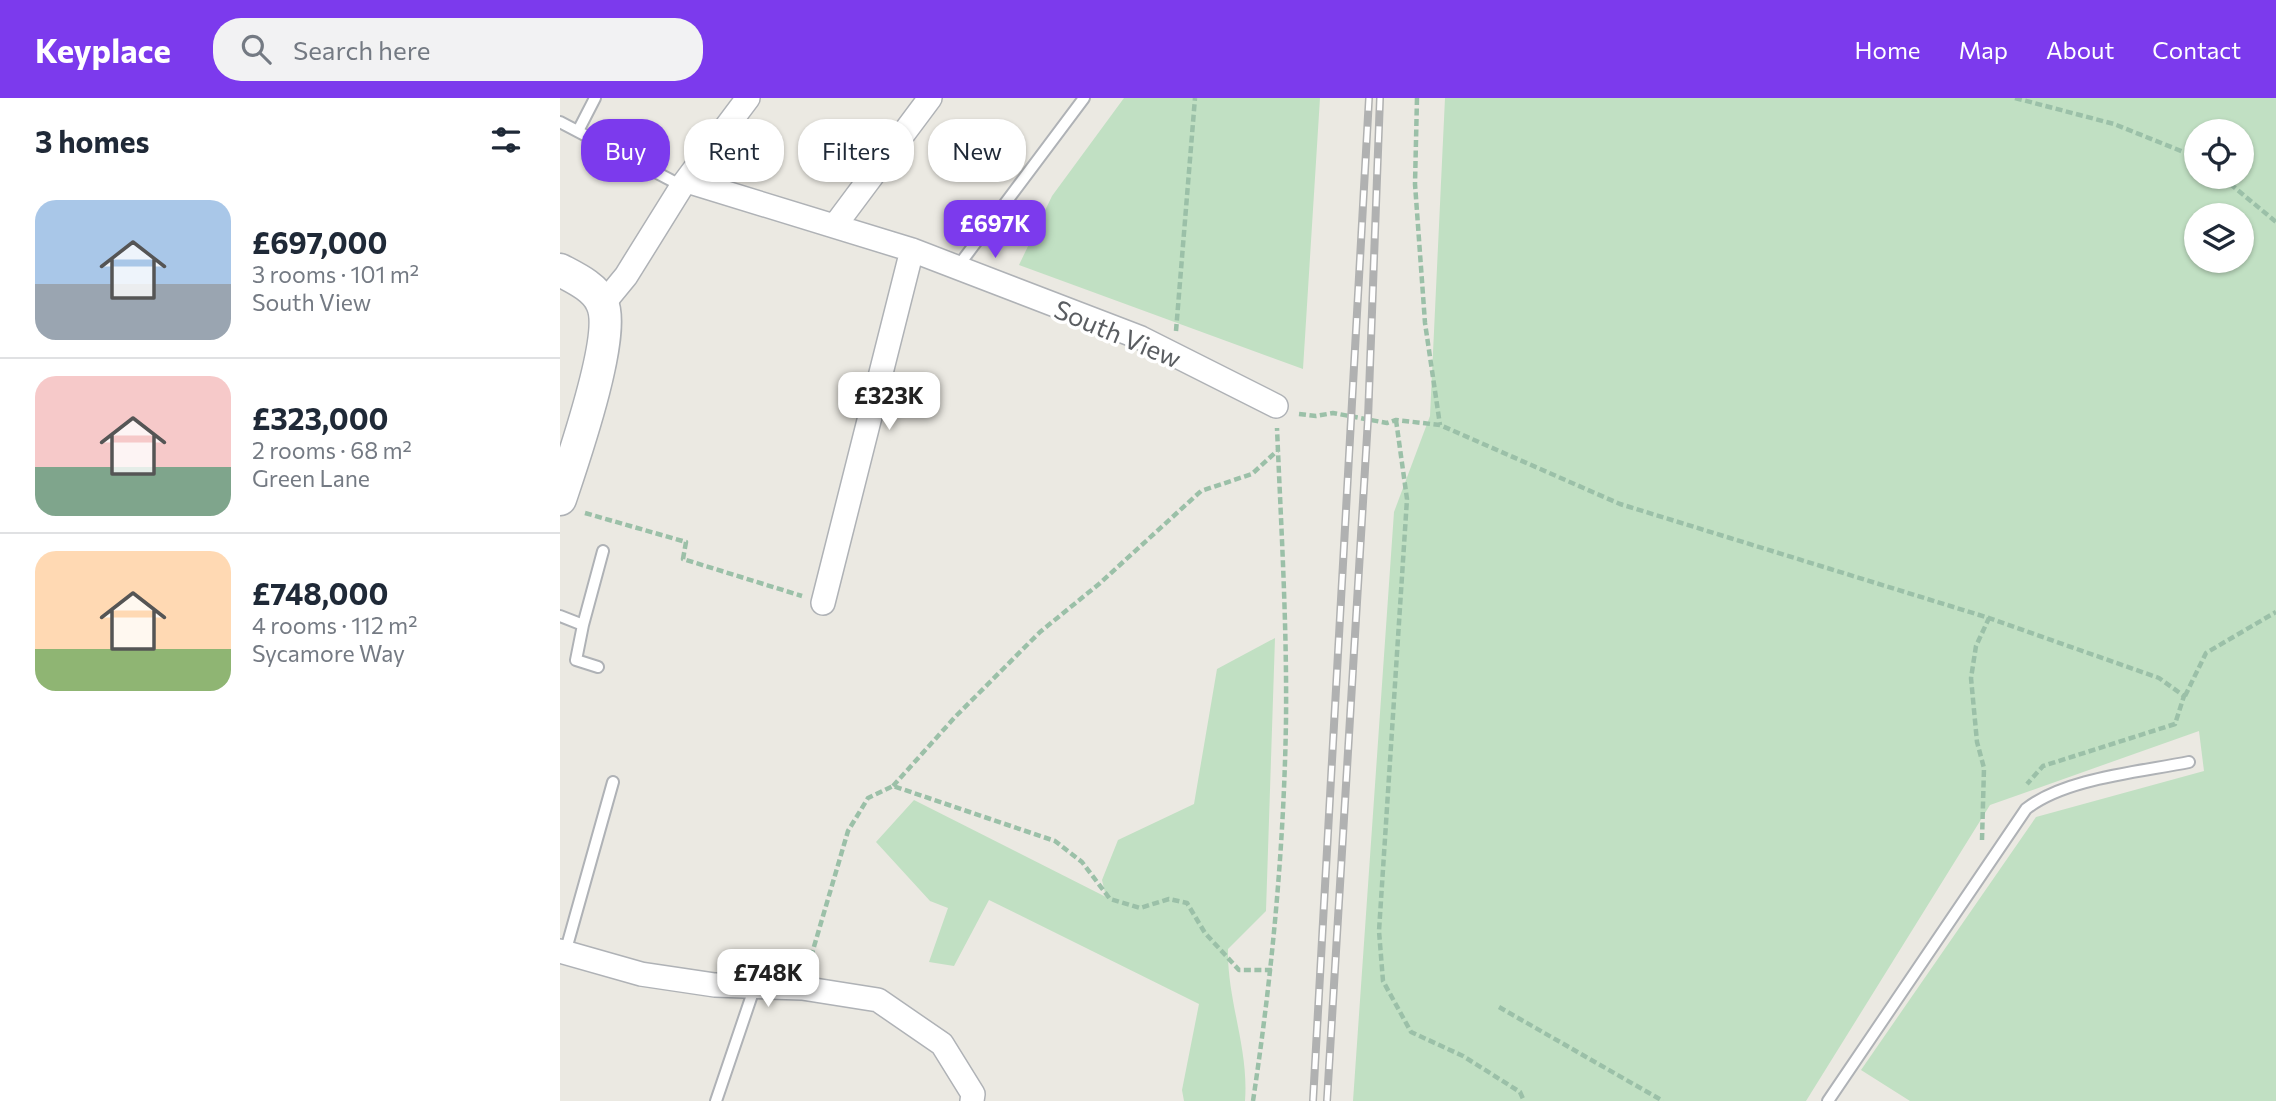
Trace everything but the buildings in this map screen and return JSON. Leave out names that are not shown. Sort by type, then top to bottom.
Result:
[{"type":"main road","points":[[560,270],[584,283],[603,304],[605,337],[566,504]]},
{"type":"street","points":[[603,304],[626,276],[685,183],[748,98]]},
{"type":"street","points":[[836,224],[930,98]]},
{"type":"street","name":"South View","points":[[685,183],[836,224],[912,250],[1142,338],[1276,406]]},
{"type":"street","points":[[823,603],[912,250]]},
{"type":"street","points":[[563,952],[641,974],[715,985],[802,988],[878,1000],[943,1044],[973,1094],[972,1101]]},
{"type":"lane","points":[[578,131],[595,98]]},
{"type":"lane","points":[[956,269],[1084,98]]},
{"type":"lane","points":[[560,122],[685,183]]},
{"type":"lane","points":[[598,667],[576,660],[603,551]]},
{"type":"lane","points":[[560,616],[583,625]]},
{"type":"lane","points":[[1828,1101],[2026,809],[2040,797],[2077,785],[2189,762]]},
{"type":"lane","points":[[563,952],[613,782]]},
{"type":"lane","points":[[716,1101],[755,986]]},
{"type":"path","points":[[1174,354],[1195,98]]},
{"type":"path","points":[[1418,98],[1415,184],[1425,323],[1440,425]]},
{"type":"path","points":[[2015,98],[2114,124],[2184,152]]},
{"type":"path","points":[[2236,189],[2276,222]]},
{"type":"path","points":[[1253,1101],[1272,970],[1286,722],[1276,406],[1293,413],[1316,416],[1334,413],[1387,423],[1396,421],[1440,425],[1620,504],[1989,618],[2159,678],[2185,696]]},
{"type":"path","points":[[1396,421],[1407,499],[1379,931],[1382,981],[1411,1032],[1463,1056],[1520,1092],[1524,1101]]},
{"type":"path","points":[[802,988],[848,831],[868,798],[893,786],[956,716],[1040,632],[1099,584],[1201,491],[1252,474],[1278,450]]},
{"type":"path","points":[[566,504],[686,542],[683,559],[823,603]]},
{"type":"path","points":[[2025,786],[2043,766],[2175,724],[2206,653],[2276,612]]},
{"type":"path","points":[[1982,874],[1984,768],[1978,742],[1971,678],[1976,646],[1989,618]]},
{"type":"path","points":[[893,786],[1055,841],[1082,862],[1110,899],[1140,908],[1169,899],[1186,904],[1205,933],[1240,970],[1272,970]]},
{"type":"path","points":[[1975,850],[1991,825]]},
{"type":"path","points":[[1499,1007],[1663,1101]]},
{"type":"green space","points":[[1124,98],[1320,98],[1303,369],[1019,265],[1052,196]]},
{"type":"green space","points":[[1445,98],[2276,98],[2276,1101],[1910,1101],[1861,1070],[2036,817],[2204,771],[2199,731],[1990,805],[1806,1101],[1353,1101],[1394,512],[1430,416]]},
{"type":"green space","points":[[1275,638],[1266,911],[1228,949],[1231,987],[1244,1062],[1245,1101],[1184,1101],[1182,1090],[1199,1004],[989,900],[954,966],[929,962],[948,908],[930,901],[876,842],[914,800],[1106,897],[1102,880],[1118,840],[1194,804],[1217,669]]},
{"type":"railway","points":[[1313,1101],[1369,98]]},
{"type":"railway","points":[[1327,1101],[1368,419],[1380,98]]}]
